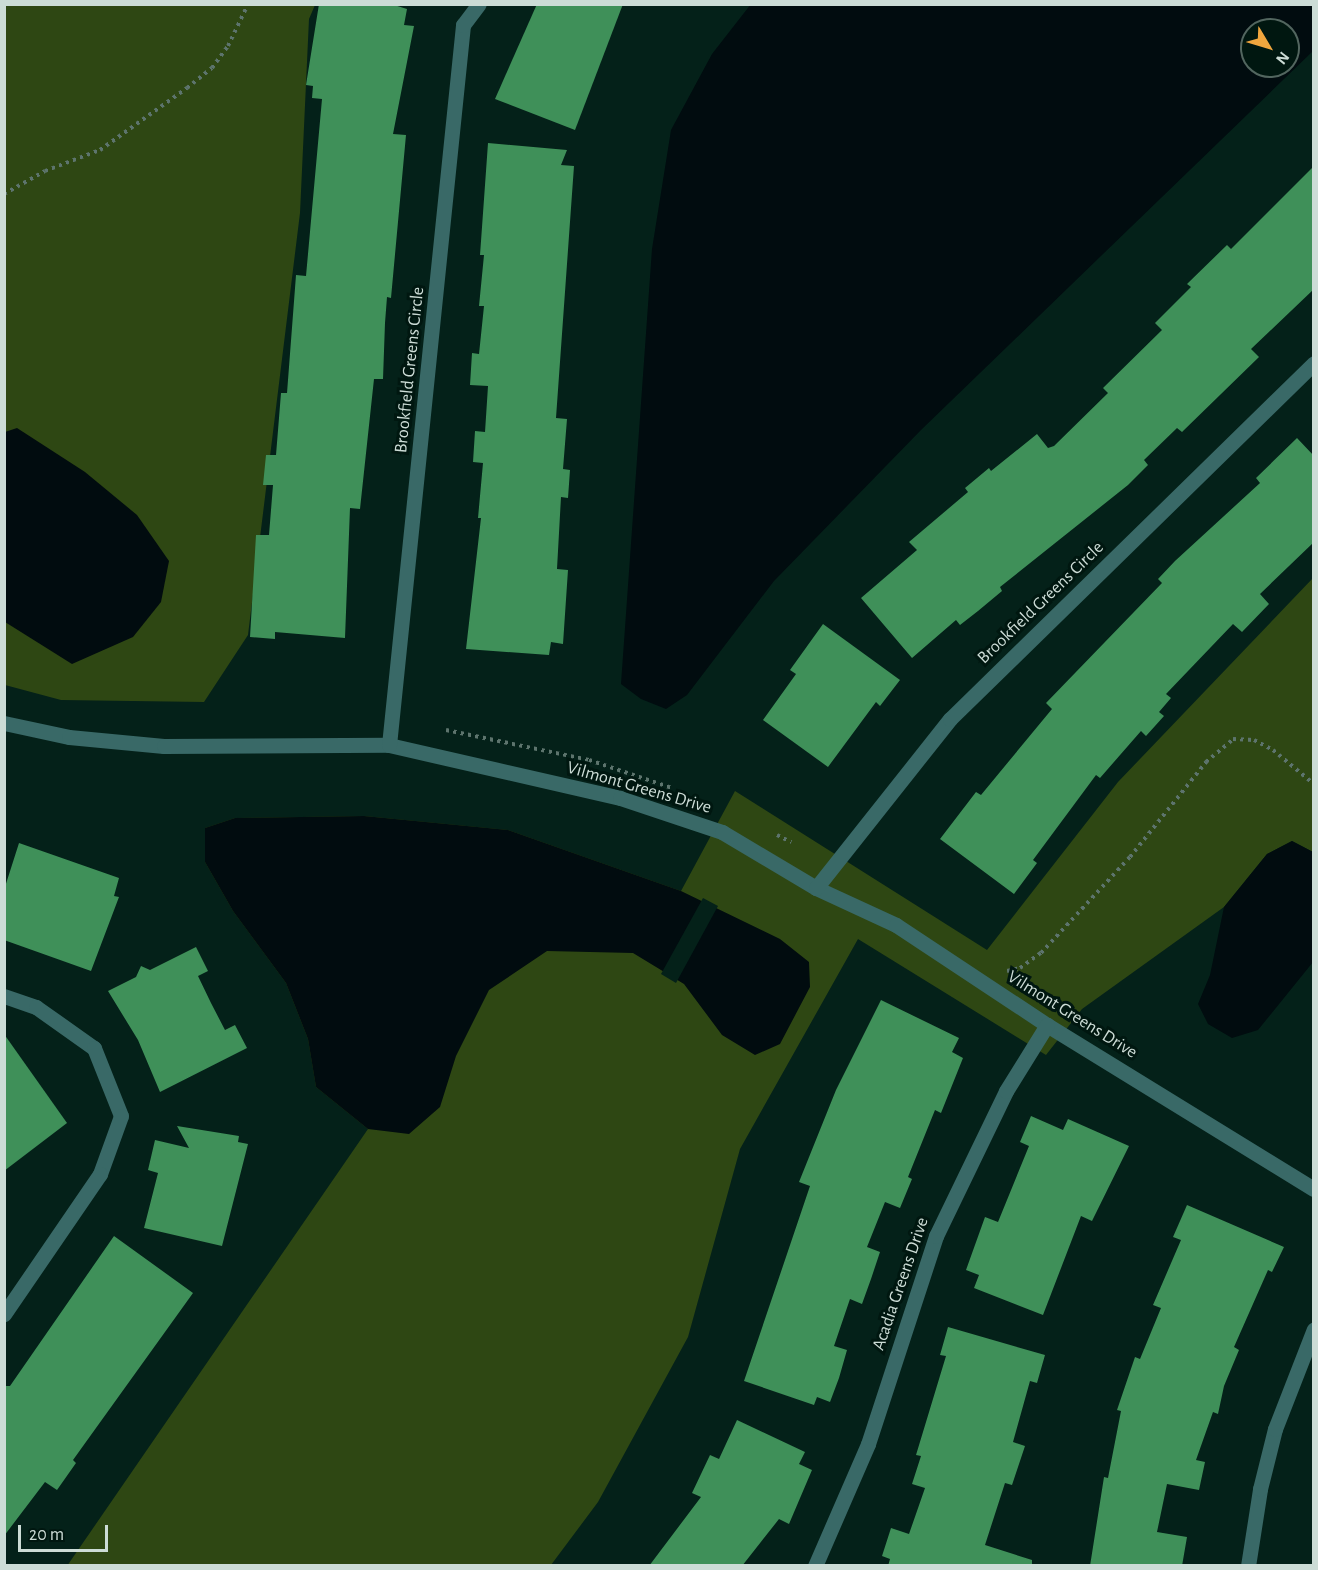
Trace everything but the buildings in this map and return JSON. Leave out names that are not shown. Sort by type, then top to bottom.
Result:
[{"type":"street","name":"Brookfield Greens Circle","points":[[389,745],[463,25],[479,4]]},
{"type":"street","name":"Brookfield Greens Circle","points":[[816,888],[950,719],[1314,363]]},
{"type":"street","name":"Vilmont Greens Drive","points":[[4,723],[69,737],[164,746],[389,745],[631,802],[722,832],[816,888],[896,925],[1047,1025],[1314,1189]]},
{"type":"street","points":[[4,996],[36,1008],[93,1048],[121,1116],[100,1174],[4,1314]]},
{"type":"street","name":"Acadia Greens Drive","points":[[815,1566],[868,1444],[936,1236],[1006,1091],[1047,1025]]},
{"type":"street","points":[[1248,1566],[1260,1489],[1275,1429],[1314,1329]]},
{"type":"path","points":[[4,194],[45,171],[100,150],[187,88],[212,68],[228,46],[248,4]]},
{"type":"path","points":[[997,966],[1005,972],[1020,968],[1041,953],[1130,857],[1206,762],[1233,739],[1254,740],[1273,750],[1314,784]]},
{"type":"green space","points":[[4,5],[315,5],[309,19],[300,213],[248,635],[204,702],[61,700],[5,685]]},
{"type":"green space","points":[[1313,578],[1313,852],[1292,841],[1267,854],[1224,907],[1082,1009],[1046,1055],[858,939],[740,1149],[688,1337],[598,1502],[551,1565],[67,1566],[368,1129],[316,1087],[308,1039],[286,983],[233,911],[205,862],[205,828],[235,818],[364,816],[508,830],[681,891],[735,791],[987,950],[1118,782]]},
{"type":"shaded area","points":[[751,4],[1313,5],[1313,51],[1300,64],[1300,18],[1240,18],[1240,78],[1285,78],[921,430],[774,581],[687,695],[666,709],[641,699],[621,684],[652,249],[671,130],[712,54]]},
{"type":"shaded area","points":[[17,428],[85,472],[137,515],[169,561],[161,602],[133,637],[72,664],[5,622],[5,432]]},
{"type":"shaded area","points":[[364,816],[508,830],[681,891],[780,939],[809,962],[810,987],[780,1044],[755,1055],[722,1035],[684,984],[633,953],[547,951],[489,990],[456,1056],[440,1107],[409,1134],[368,1129],[316,1087],[308,1039],[286,983],[233,911],[205,862],[205,828],[235,818]]},
{"type":"shaded area","points":[[1292,841],[1313,852],[1313,962],[1258,1030],[1232,1038],[1208,1024],[1198,1004],[1210,975],[1224,907],[1267,854]]},
{"type":"pier","points":[[703,898],[718,906],[676,983],[661,974]]}]
